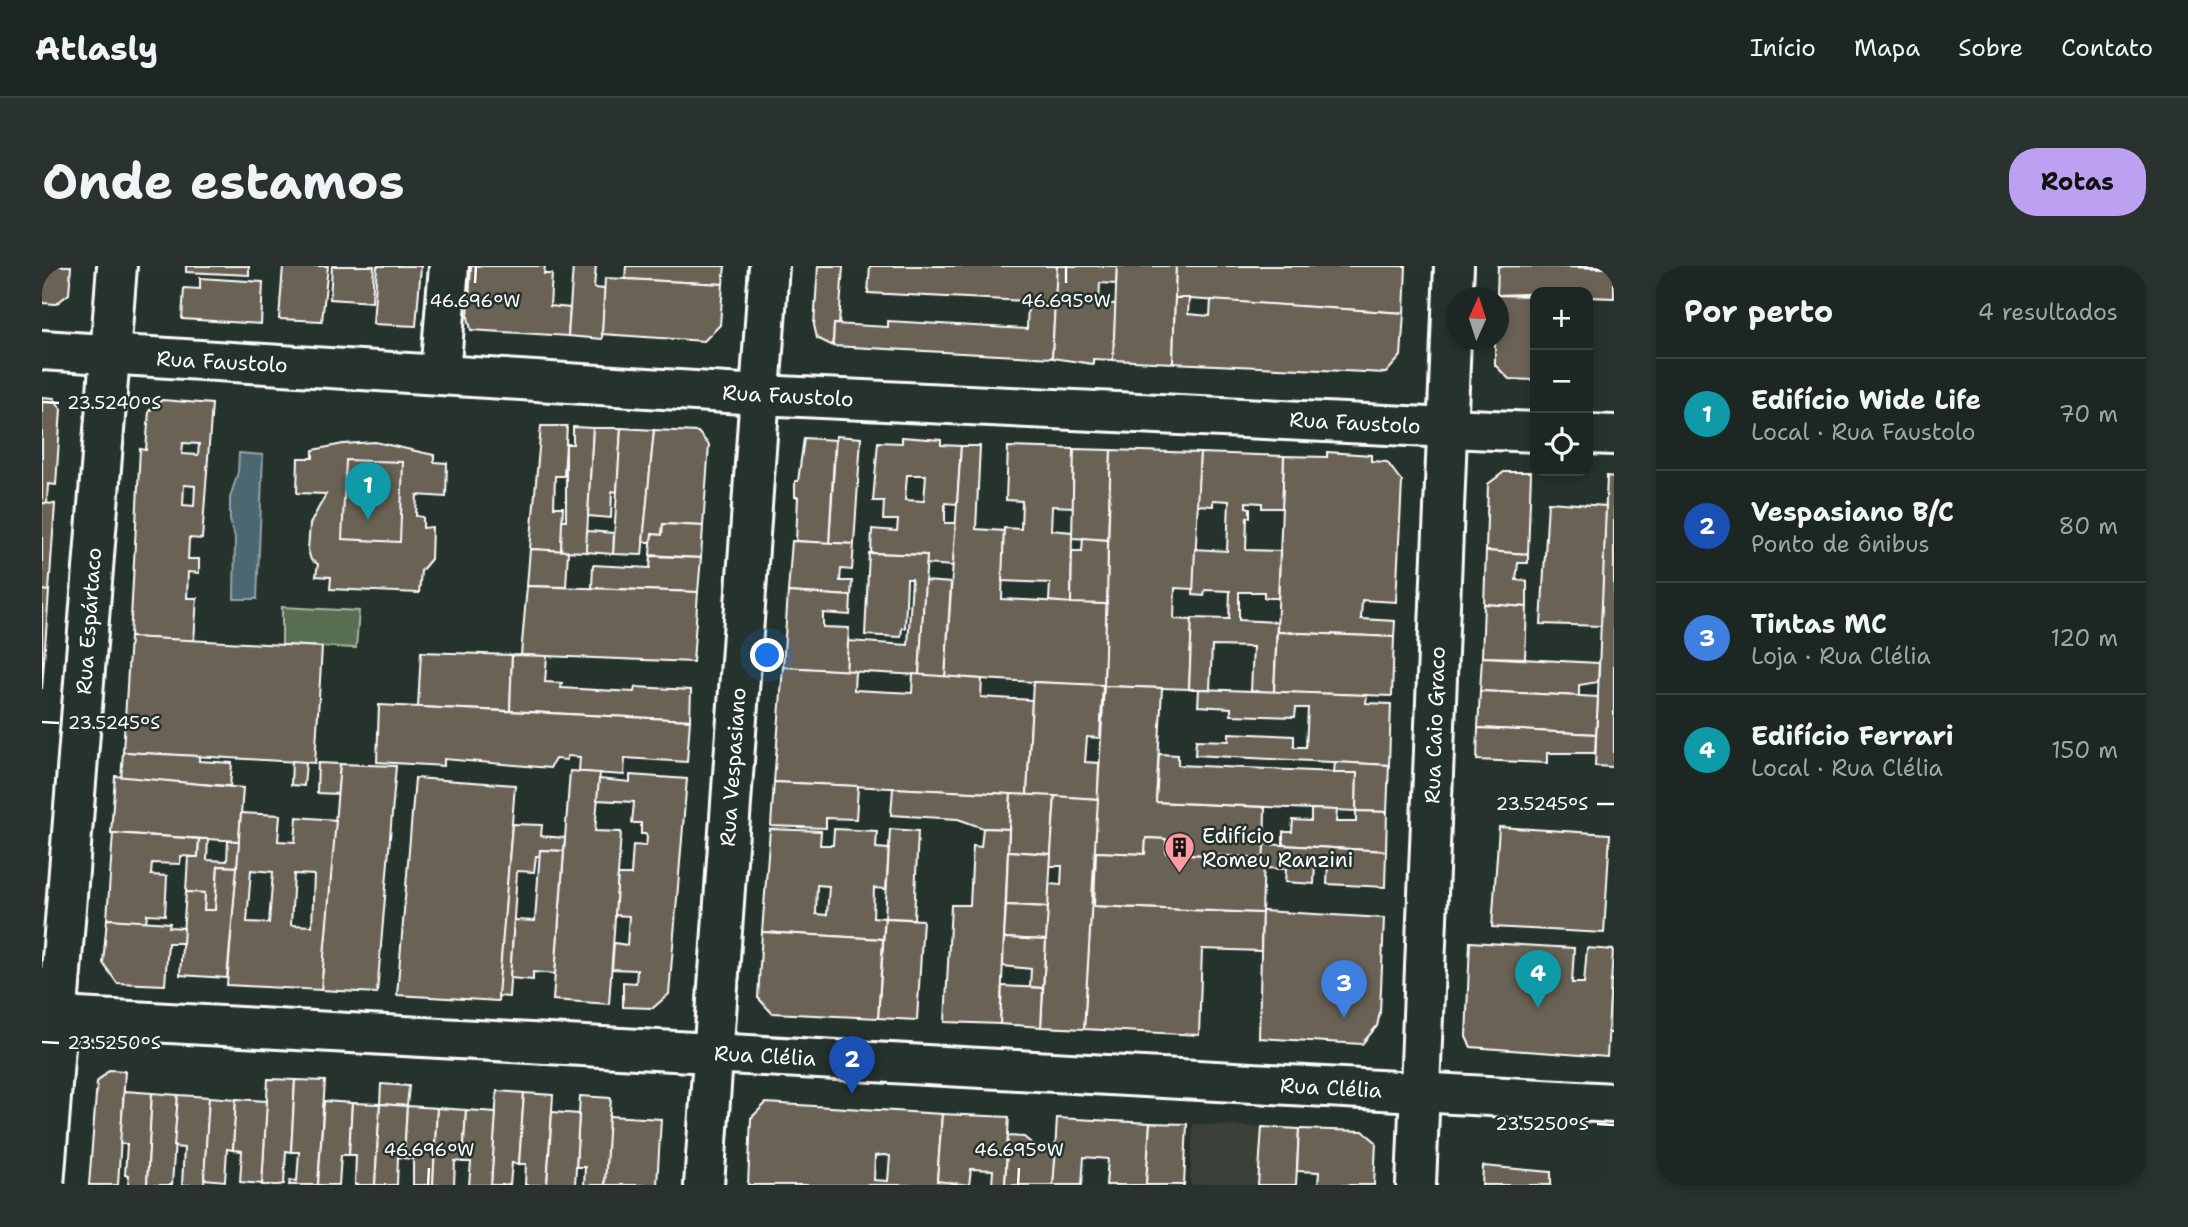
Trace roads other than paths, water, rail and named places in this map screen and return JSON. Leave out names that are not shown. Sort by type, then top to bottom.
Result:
[{"type":"street","name":"Rua Espártaco","points":[[44,1185],[50,1017],[117,266]]},
{"type":"street","points":[[440,374],[449,266]]},
{"type":"street","name":"Rua Vespasiano","points":[[704,1185],[711,1053],[769,266]]},
{"type":"street","name":"Rua Caio Graco","points":[[1416,1185],[1454,266]]},
{"type":"street","name":"Rua Faustolo","points":[[42,350],[759,395],[1530,432]]},
{"type":"street","points":[[1593,434],[1614,435]]},
{"type":"street","name":"Rua Clélia","points":[[50,1017],[1614,1104]]},
{"type":"water","points":[[239,453],[263,455],[257,599],[234,599],[235,538],[230,520],[230,498],[238,472]]},
{"type":"place","name":"Edifício Wide Life","points":[[368,520]]},
{"type":"place","name":"Edifício Romeu Ranzini","points":[[1179,875]]},
{"type":"place","name":"Edifício Ferrari","points":[[1538,1008]]},
{"type":"place","name":"Tintas MC","points":[[1344,1018]]},
{"type":"place","name":"Vespasiano B/C","points":[[852,1094]]}]
